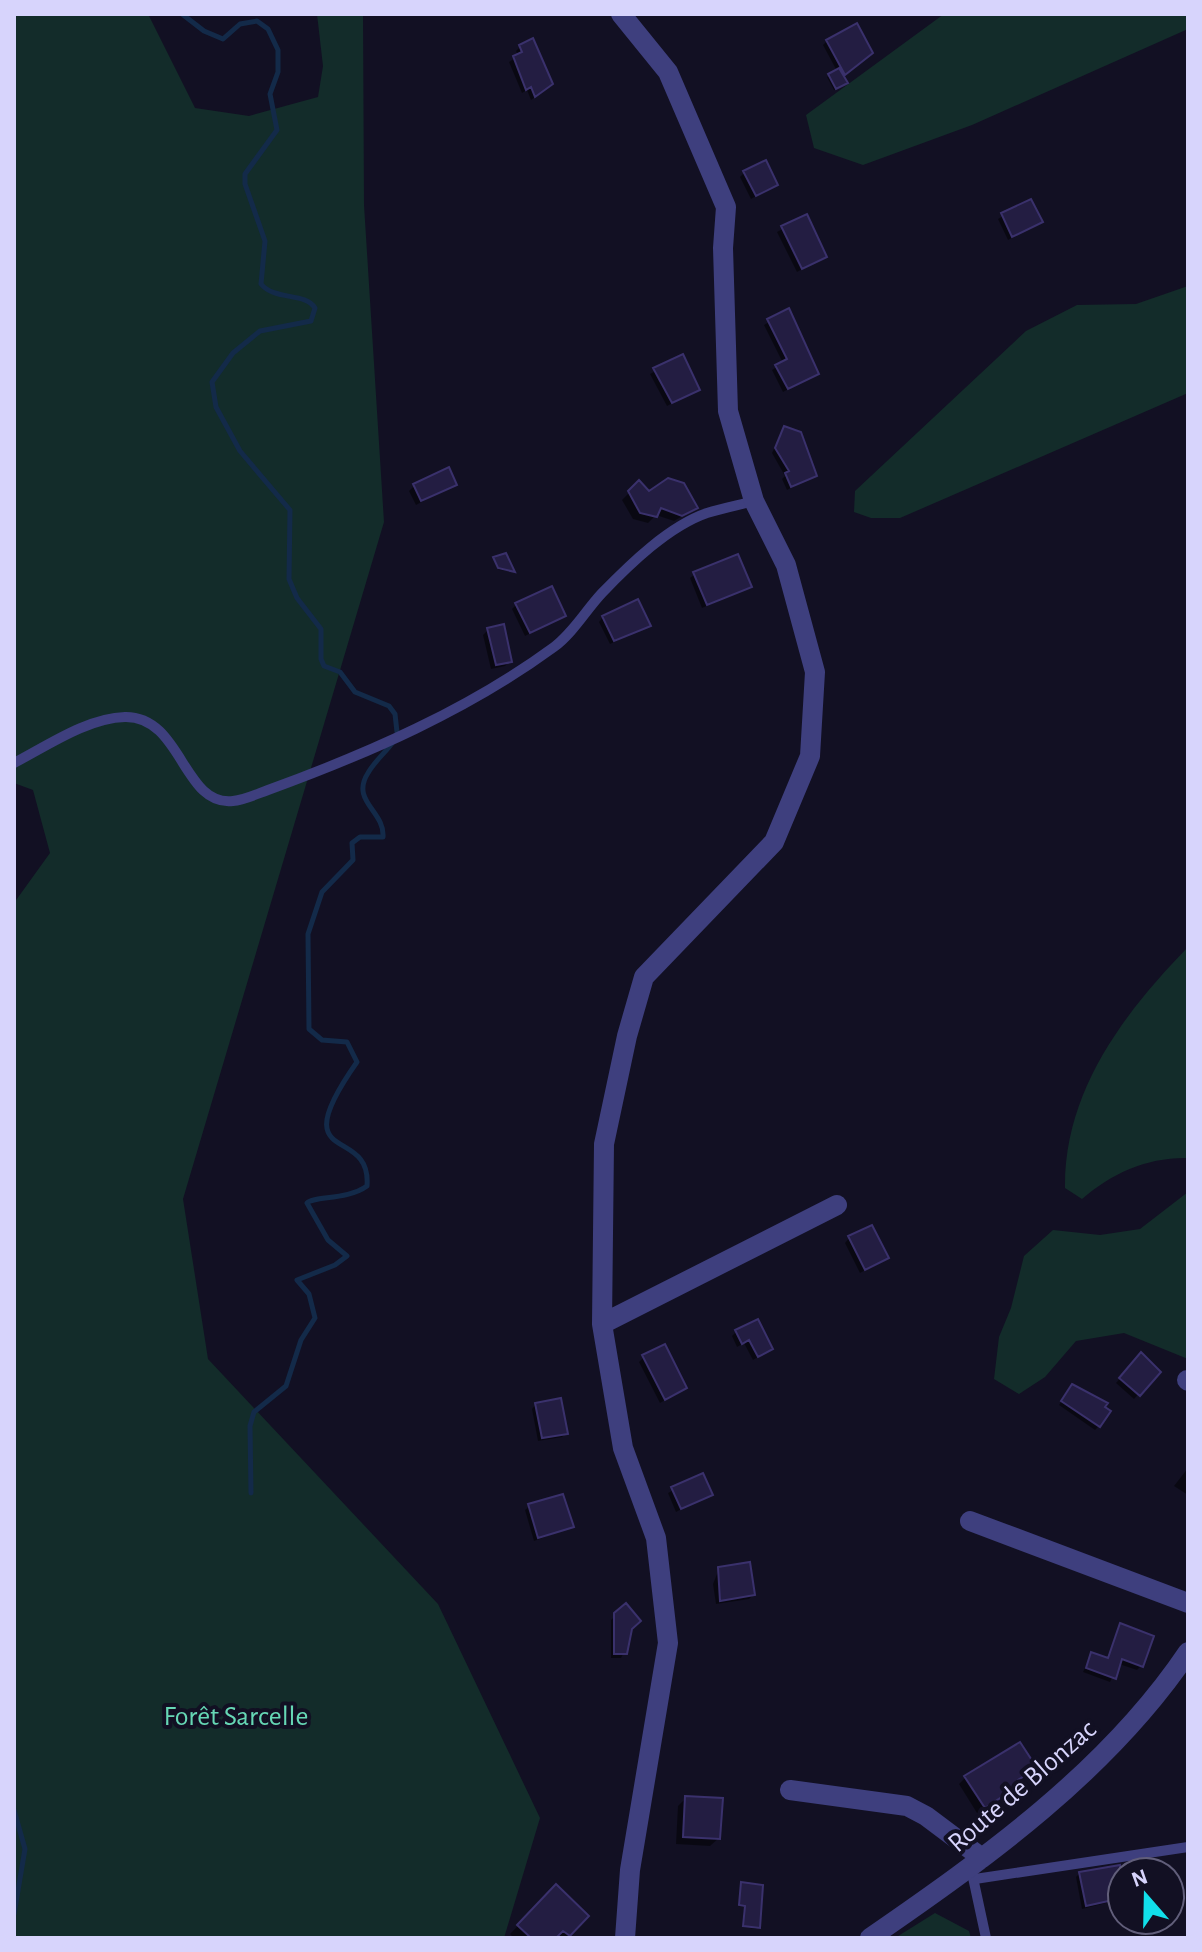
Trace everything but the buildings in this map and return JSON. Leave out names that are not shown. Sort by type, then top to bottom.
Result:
[{"type":"street","points":[[621,14],[668,72],[726,207],[723,248],[728,411],[754,501],[786,565],[815,672],[810,756],[774,842],[644,977],[627,1036],[604,1144],[602,1324],[623,1448],[656,1538],[668,1643],[630,1870],[625,1938]]},
{"type":"street","points":[[602,1324],[837,1205]]},
{"type":"street","points":[[970,1521],[1188,1603]]},
{"type":"street","name":"Route de Blonzac","points":[[870,1938],[975,1868],[1101,1758],[1188,1654]]},
{"type":"street","points":[[790,1790],[907,1806],[926,1816],[975,1868]]},
{"type":"lane","points":[[14,763],[80,729],[124,717],[145,720],[166,735],[194,781],[213,798],[232,802],[266,791],[413,730],[486,690],[557,645],[623,572],[671,534],[705,514],[754,501]]},
{"type":"lane","points":[[986,1938],[975,1868],[1188,1847]]},
{"type":"green space","name":"Forêt Sarcelle","points":[[14,14],[148,14],[195,108],[249,116],[318,97],[323,66],[317,14],[363,14],[364,205],[384,522],[183,1199],[208,1359],[438,1604],[540,1818],[504,1938],[14,1938],[14,903],[50,853],[33,790],[14,783]]},
{"type":"green space","points":[[944,14],[1188,14],[1188,29],[972,125],[863,165],[814,148],[806,115]]},
{"type":"green space","points":[[1188,286],[1188,393],[900,518],[871,518],[854,512],[855,491],[1026,331],[1077,305],[1136,304]]},
{"type":"green space","points":[[1188,947],[1188,1158],[1159,1160],[1131,1168],[1082,1199],[1065,1188],[1067,1153],[1087,1087],[1121,1027]]},
{"type":"green space","points":[[1188,1192],[1188,1359],[1124,1333],[1076,1341],[1045,1377],[1019,1394],[994,1379],[999,1337],[1011,1308],[1024,1256],[1053,1230],[1100,1235],[1140,1229]]},
{"type":"green space","points":[[935,1913],[969,1931],[971,1938],[895,1938]]},
{"type":"waterway","points":[[182,14],[204,31],[223,39],[240,24],[257,21],[268,29],[278,50],[278,72],[270,94],[277,130],[245,174],[245,184],[265,241],[261,284],[274,293],[304,300],[315,308],[311,321],[260,331],[233,353],[212,382],[216,407],[240,451],[290,510],[289,579],[297,598],[321,629],[321,659],[324,666],[340,672],[355,692],[389,706],[395,714],[397,732]]},
{"type":"waterway","points":[[251,1493],[250,1426],[254,1412],[286,1386],[301,1340],[315,1318],[309,1294],[297,1280],[335,1265],[347,1256],[328,1240],[307,1203],[351,1194],[367,1186],[365,1167],[357,1155],[335,1141],[328,1132],[327,1118],[336,1096],[357,1062],[347,1042],[322,1040],[309,1029],[308,934],[322,892],[353,860],[352,843],[360,837],[383,837],[379,820],[363,791],[370,769],[393,742]]},
{"type":"waterway","points":[[14,1810],[25,1849],[14,1914]]}]
